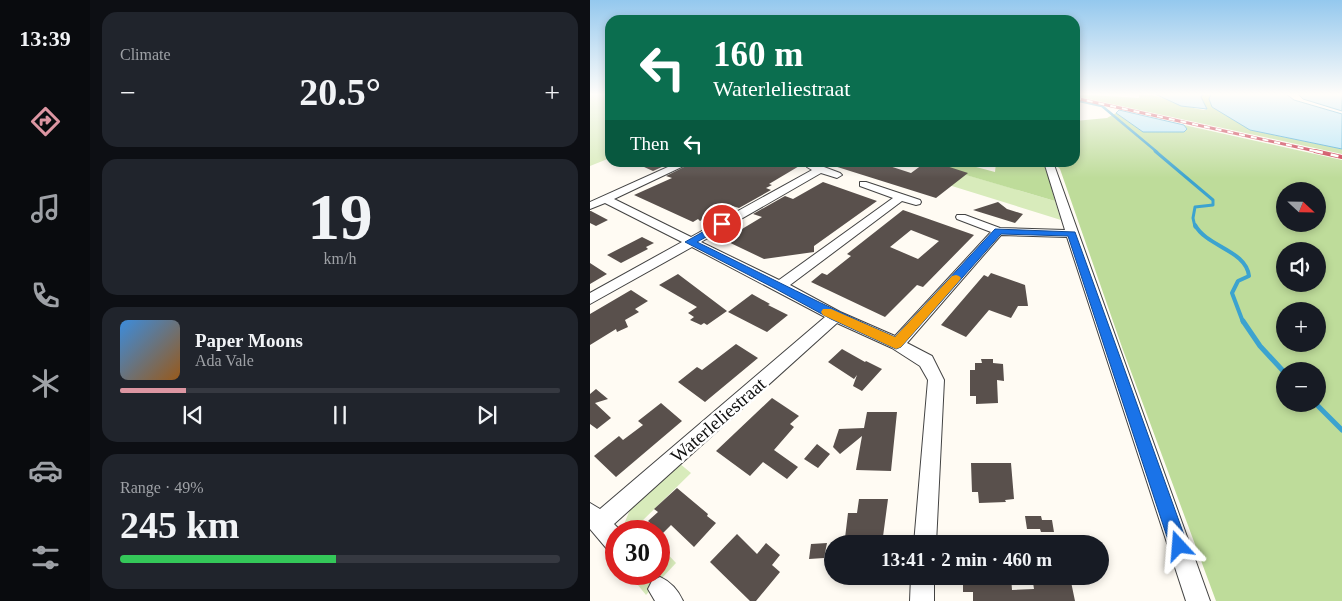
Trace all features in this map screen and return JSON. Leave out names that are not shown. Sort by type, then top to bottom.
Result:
[{"type":"street","points":[[590,206],[677,167]]},
{"type":"street","points":[[1051,167],[1198,601]]},
{"type":"street","points":[[590,299],[816,168],[838,175]]},
{"type":"street","points":[[863,184],[916,202]]},
{"type":"street","points":[[780,286],[901,198]]},
{"type":"street","points":[[605,199],[780,286],[835,316],[896,344],[926,361],[936,380],[926,535]]},
{"type":"street","points":[[961,217],[998,232],[1072,234]]},
{"type":"street","points":[[896,344],[998,232]]},
{"type":"street","name":"Waterleliestraat","points":[[605,529],[595,518],[835,316]]},
{"type":"street","points":[[922,601],[923,585]]},
{"type":"green space","points":[[590,122],[605,122],[605,160],[590,166]]},
{"type":"green space","points":[[1080,122],[1129,122],[1143,132],[1184,131],[1184,125],[1342,160],[1342,601],[1216,601],[1123,350],[1058,167],[1080,167]]},
{"type":"green space","points":[[1195,122],[1239,122],[1250,130],[1342,149],[1342,154]]},
{"type":"green space","points":[[939,167],[976,167],[995,172],[996,167],[1045,167],[1055,201]]},
{"type":"green space","points":[[953,171],[1055,201],[1061,220],[939,182]]},
{"type":"green space","points":[[679,463],[691,473],[643,520],[626,520],[631,507]]},
{"type":"green space","points":[[670,557],[676,563],[670,569]]},
{"type":"green space","points":[[638,585],[655,585],[646,595]]},
{"type":"water","points":[[1129,122],[1171,122],[1184,125],[1187,129],[1184,132],[1143,132]]},
{"type":"water","points":[[1237,122],[1342,122],[1342,149],[1250,130]]},
{"type":"building","points":[[644,167],[662,167],[653,171]]},
{"type":"building","points":[[684,167],[798,167],[769,184],[772,185],[766,188],[771,190],[739,208],[729,205],[700,221],[698,219],[693,222],[634,195],[672,178],[666,176]]},
{"type":"building","points":[[837,167],[892,167],[911,173],[919,167],[949,167],[968,173],[936,198]]},
{"type":"building","points":[[823,182],[877,201],[814,246],[814,252],[764,259],[720,238],[732,231],[737,232],[762,217],[753,214],[785,196],[793,199]]},
{"type":"building","points":[[998,202],[1007,209],[1023,214],[1015,223],[973,210]]},
{"type":"building","points":[[903,210],[974,235],[923,287],[917,285],[885,317],[811,282],[822,273],[827,275],[851,256],[847,254]],"holes":[[[911,230],[939,241],[918,259],[890,247]]]},
{"type":"building","points":[[590,211],[608,220],[596,226],[590,223]]},
{"type":"building","points":[[642,237],[654,243],[646,247],[648,249],[621,263],[607,255]]},
{"type":"building","points":[[590,263],[607,274],[590,284]]},
{"type":"building","points":[[991,273],[1025,285],[1028,306],[1018,306],[1011,318],[989,310],[966,337],[941,325],[984,275],[988,277]]},
{"type":"building","points":[[678,274],[727,311],[707,325],[704,323],[701,325],[690,320],[694,317],[688,313],[697,307],[659,285]]},
{"type":"building","points":[[631,290],[648,301],[635,309],[639,312],[625,320],[628,327],[617,332],[616,329],[590,345],[590,314]]},
{"type":"building","points":[[752,294],[788,315],[767,332],[728,312]]},
{"type":"building","points":[[736,344],[758,358],[705,402],[678,382],[697,367],[702,370]]},
{"type":"building","points":[[842,349],[882,369],[862,391],[853,386],[857,375],[854,379],[828,362]]},
{"type":"building","points":[[981,359],[993,359],[993,363],[1003,364],[1004,381],[997,380],[998,403],[976,404],[976,396],[970,396],[970,370],[975,370],[975,363],[982,363]]},
{"type":"building","points":[[596,389],[608,399],[595,403],[611,418],[597,429],[590,424],[590,394]]},
{"type":"building","points":[[772,398],[799,416],[790,424],[794,427],[774,450],[798,467],[787,479],[763,462],[750,476],[716,451]]},
{"type":"building","points":[[661,403],[682,421],[616,477],[594,456],[619,436],[623,440],[643,425],[638,421]]},
{"type":"building","points":[[867,412],[897,412],[891,471],[856,470],[862,436],[840,454],[833,447],[839,429],[864,428]]},
{"type":"building","points":[[817,444],[830,454],[818,468],[804,459]]},
{"type":"building","points":[[971,463],[1011,463],[1014,499],[1005,500],[1006,502],[979,503],[978,492],[972,492]]},
{"type":"building","points":[[677,488],[716,523],[694,547],[670,526],[670,520],[649,520],[658,512],[654,509]]},
{"type":"building","points":[[859,499],[888,499],[883,535],[845,535],[848,513],[857,513]]},
{"type":"building","points":[[1025,516],[1041,516],[1042,520],[1052,520],[1054,532],[1027,529]]},
{"type":"building","points":[[737,534],[757,554],[766,543],[780,555],[772,565],[780,572],[756,601],[750,601],[710,562]]},
{"type":"building","points":[[824,543],[824,558],[809,559],[811,544]]},
{"type":"building","points":[[963,585],[1012,585],[1012,590],[1034,589],[1033,585],[1072,585],[1075,601],[973,601],[973,592],[963,592]]},
{"type":"waterway","points":[[1121,122],[1157,152]]},
{"type":"waterway","points":[[1155,151],[1213,200],[1213,205],[1195,207],[1193,218],[1195,227]]},
{"type":"waterway","points":[[1195,225],[1208,239],[1234,254],[1246,267],[1249,276],[1238,281],[1232,293],[1243,322]]},
{"type":"waterway","points":[[1243,321],[1260,346],[1276,363]]},
{"type":"waterway","points":[[1324,412],[1342,430]]},
{"type":"railway","points":[[1184,122],[1320,152]]},
{"type":"railway","points":[[1315,151],[1342,157]]},
{"type":"slow traffic","points":[[827,312],[896,344],[956,278]]},
{"type":"route","points":[[722,224],[690,242],[780,286],[835,316],[896,344],[998,232],[1072,234],[1179,546]]}]
